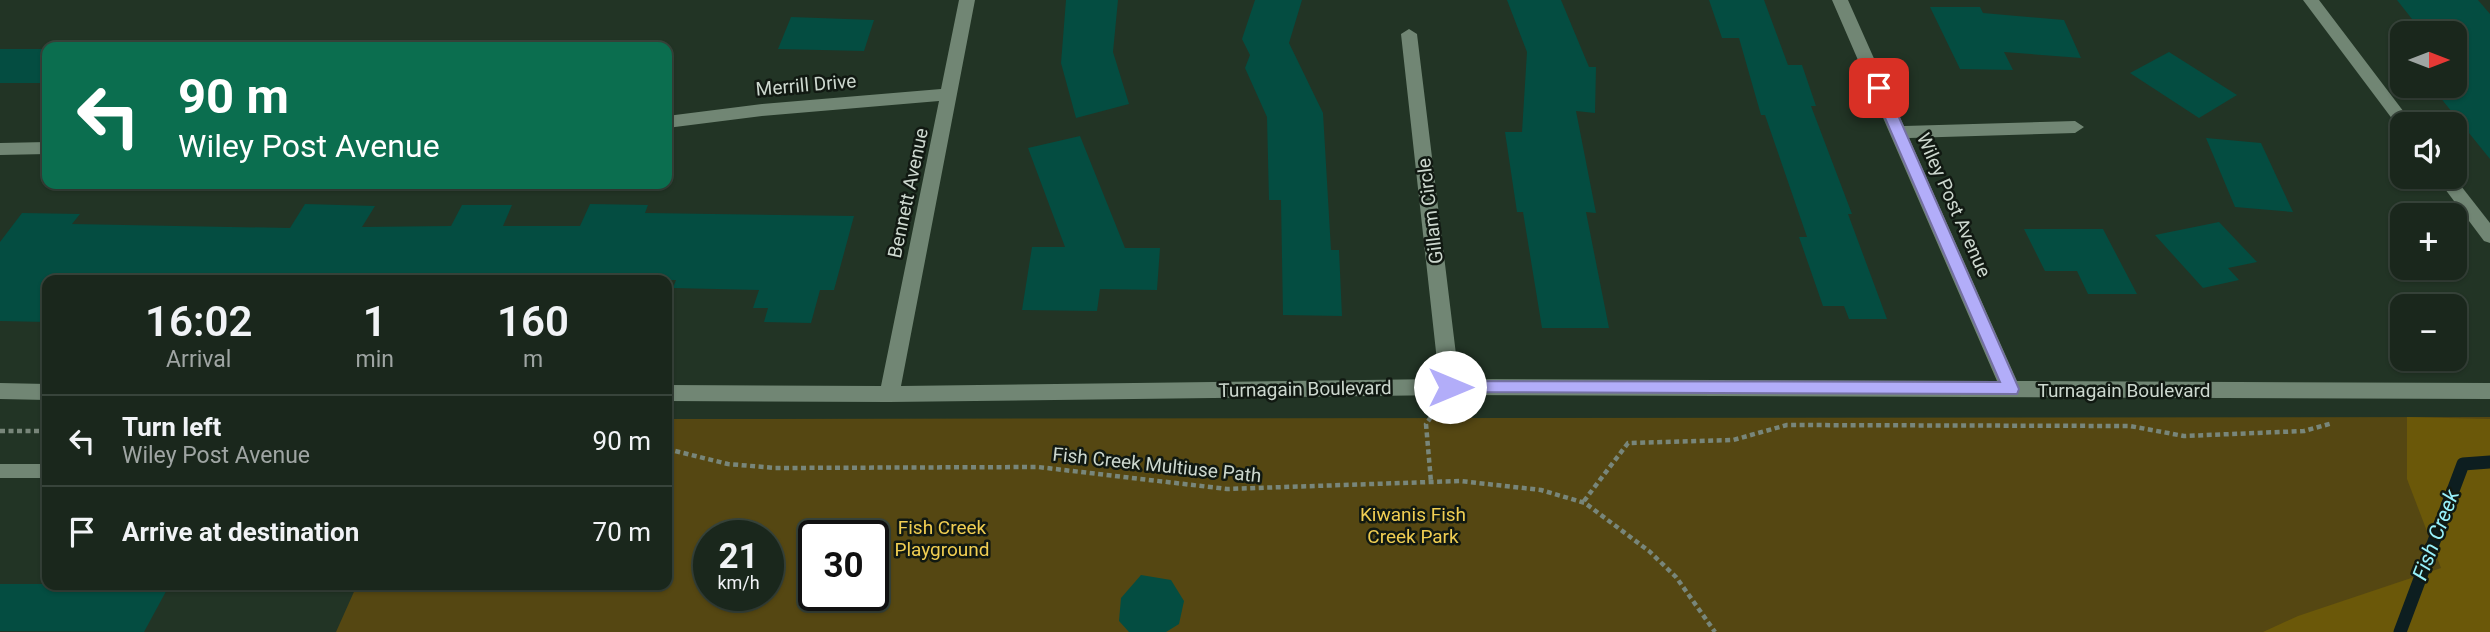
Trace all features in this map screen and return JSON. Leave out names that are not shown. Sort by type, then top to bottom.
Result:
[{"type":"street","name":"Bennett Avenue","points":[[889,394],[967,0]]},
{"type":"street","name":"Wiley Post Avenue","points":[[1840,0],[2011,389]]},
{"type":"street","points":[[2311,0],[2396,112]]},
{"type":"street","name":"Gillam Circle","points":[[1409,34],[1450,387]]},
{"type":"street","name":"Merrill Drive","points":[[672,121],[762,110],[950,94]]},
{"type":"street","points":[[1899,132],[2075,127]]},
{"type":"street","points":[[0,149],[42,148]]},
{"type":"street","points":[[2454,189],[2490,236]]},
{"type":"street","name":"Turnagain Boulevard","points":[[672,393],[889,394],[1450,387],[2490,391]]},
{"type":"street","points":[[0,391],[42,392]]},
{"type":"lane","points":[[0,471],[42,471]]},
{"type":"path","points":[[1431,482],[1426,424],[1450,387]]},
{"type":"path","points":[[1584,501],[1628,443],[1733,440],[1787,425],[2130,426],[2184,436],[2304,431],[2343,420]]},
{"type":"path","points":[[0,431],[42,431]]},
{"type":"path","name":"Fish Creek Multiuse Path","points":[[672,450],[736,465],[810,468],[1037,467],[1091,470],[1155,482],[1231,491],[1310,490],[1431,482],[1478,482],[1517,486],[1584,501],[1662,562],[1715,632]]},
{"type":"green space","name":"Kiwanis Fish Creek Park","points":[[2490,417],[2490,513],[2448,632],[336,632],[355,590],[672,590],[672,419]]},
{"type":"shaded area","points":[[2407,417],[2490,419],[2490,632],[2263,632],[2298,616],[2441,568],[2407,479]]},
{"type":"building","points":[[1066,0],[1118,0],[1113,52],[1129,104],[1076,118],[1061,63]]},
{"type":"building","points":[[1255,0],[1302,0],[1289,43],[1323,113],[1331,250],[1339,250],[1342,316],[1283,315],[1281,200],[1269,200],[1267,117],[1245,68],[1250,55],[1242,39]]},
{"type":"building","points":[[1507,0],[1561,0],[1589,67],[1596,67],[1595,113],[1576,111],[1596,213],[1586,212],[1609,328],[1542,328],[1523,212],[1517,212],[1505,132],[1522,132],[1527,52]]},
{"type":"building","points":[[1709,0],[1764,0],[1788,65],[1802,65],[1816,106],[1811,106],[1852,214],[1848,214],[1887,319],[1849,319],[1844,306],[1823,306],[1799,237],[1807,237],[1765,115],[1761,115],[1739,38],[1722,38]]},
{"type":"building","points":[[2397,0],[2478,0],[2490,14],[2490,159],[2467,131],[2467,112],[2452,112],[2441,98],[2468,98],[2468,21],[2414,21]]},
{"type":"building","points":[[1930,7],[1980,7],[1983,13],[2064,20],[2081,58],[2004,52],[2013,70],[1960,69]]},
{"type":"building","points":[[791,17],[874,20],[864,51],[778,49]]},
{"type":"building","points":[[0,49],[42,49],[42,83],[0,83]]},
{"type":"building","points":[[2169,52],[2237,95],[2199,118],[2130,73]]},
{"type":"building","points":[[1080,136],[1125,248],[1160,248],[1157,290],[1100,289],[1097,311],[1022,310],[1032,247],[1065,247],[1028,148]]},
{"type":"building","points":[[2206,138],[2261,143],[2293,212],[2235,207]]},
{"type":"building","points":[[305,204],[375,206],[362,227],[451,226],[462,205],[512,205],[503,226],[580,226],[590,204],[648,205],[645,213],[854,216],[834,290],[820,290],[811,323],[764,322],[768,308],[753,308],[759,290],[673,288],[676,280],[672,280],[672,275],[42,275],[42,322],[0,321],[0,242],[22,213],[80,214],[72,224],[290,228]]},
{"type":"building","points":[[2219,222],[2257,262],[2228,268],[2239,280],[2203,288],[2155,235]]},
{"type":"building","points":[[2024,229],[2103,229],[2137,294],[2088,294],[2077,271],[2045,271]]},
{"type":"building","points":[[1141,575],[1171,580],[1184,601],[1179,624],[1166,632],[1129,632],[1119,621],[1121,598]]},
{"type":"building","points":[[0,584],[42,584],[42,590],[167,590],[144,632],[0,631]]},
{"type":"waterway","name":"Fish Creek","points":[[2400,632],[2463,464],[2490,462]]},
{"type":"route","points":[[1450,387],[2011,389],[1879,88]]},
{"type":"park label","name":"Fish Creek Playground","points":[[942,538]]}]
